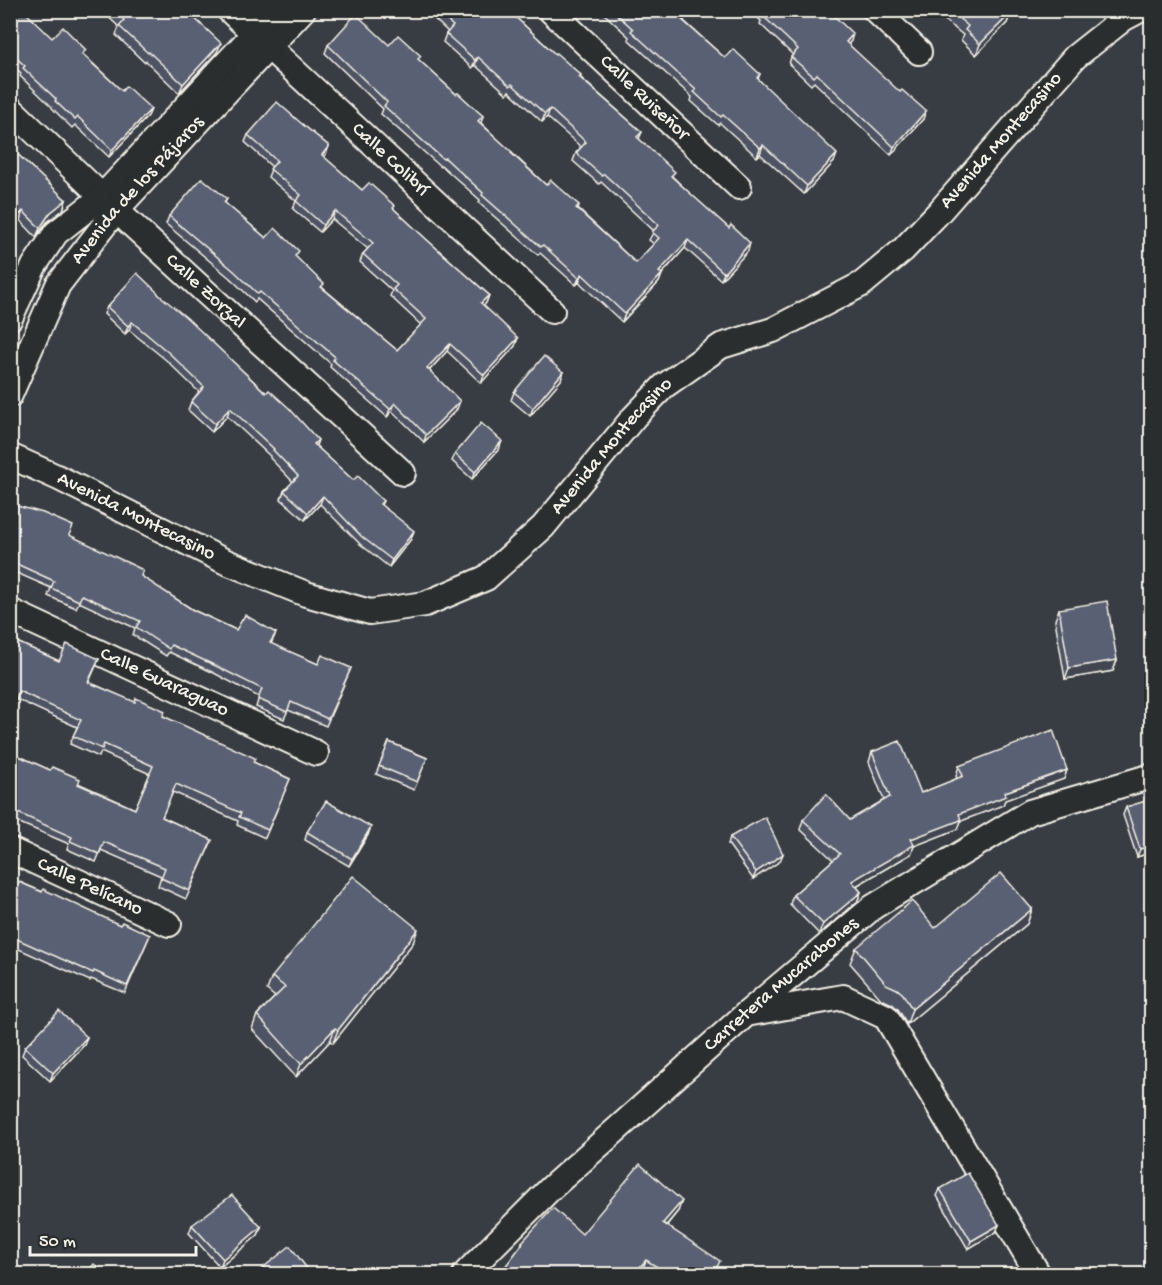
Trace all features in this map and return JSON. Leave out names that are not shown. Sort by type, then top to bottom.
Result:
[{"type":"street","name":"Calle Colibrí","points":[[230,10],[552,311]]},
{"type":"street","name":"Avenida de los Pájaros","points":[[262,40],[276,10]]},
{"type":"street","name":"Avenida de los Pájaros","points":[[10,395],[58,285],[109,203],[262,40],[303,10]]},
{"type":"street","name":"Calle Ruiseñor","points":[[550,10],[739,187]]},
{"type":"street","points":[[875,10],[919,52]]},
{"type":"street","name":"Avenida Montecasino","points":[[10,456],[59,478],[224,561],[306,594],[370,612],[425,604],[486,578],[543,527],[634,417],[664,386],[721,346],[773,330],[862,284],[910,242],[1075,57],[1122,19],[1140,10]]},
{"type":"street","name":"Calle Zorzal","points":[[10,108],[109,203],[403,473]]},
{"type":"street","name":"Avenida de los Pájaros","points":[[10,318],[34,266],[56,233],[109,203]]},
{"type":"street","name":"Calle Guaraguao","points":[[10,611],[316,753]]},
{"type":"street","name":"Carretera Mucarabones","points":[[465,1275],[551,1188],[745,1015],[873,907],[1030,812],[1152,776]]},
{"type":"street","name":"Calle Pelícano","points":[[10,850],[169,924]]},
{"type":"street","points":[[745,1015],[843,997],[886,1017],[1038,1275]]},
{"type":"building","points":[[10,10],[23,10],[52,38],[63,27],[86,50],[82,54],[122,91],[126,86],[151,109],[112,150],[78,117],[75,120],[55,101],[56,99],[23,68],[25,66],[10,52]]},
{"type":"building","points":[[114,10],[188,10],[221,43],[183,84],[119,26],[124,20]]},
{"type":"building","points":[[436,10],[508,10],[642,132],[637,137],[675,172],[671,176],[729,228],[731,225],[750,243],[724,273],[688,240],[659,272],[662,274],[625,314],[582,274],[579,278],[482,195],[483,193],[445,158],[443,159],[384,106],[387,102],[328,45],[356,14],[389,45],[398,35],[421,56],[418,59],[483,116],[478,121],[511,153],[546,185],[551,180],[579,205],[576,208],[636,263],[659,238],[652,232],[659,225],[604,174],[602,176],[576,153],[586,142],[550,109],[545,114],[512,84],[510,86],[478,57],[475,60],[446,34],[453,26]]},
{"type":"building","points":[[612,10],[683,10],[686,14],[681,19],[725,58],[733,49],[760,74],[757,78],[837,154],[807,186],[763,145],[760,148],[723,115],[721,117]]},
{"type":"building","points":[[761,10],[826,10],[831,13],[853,34],[846,42],[900,92],[902,90],[926,111],[894,147],[817,74],[814,77],[791,57],[798,49],[763,16],[765,14]]},
{"type":"building","points":[[949,10],[1008,10],[1011,13],[980,44],[965,30],[968,26]]},
{"type":"building","points":[[277,102],[329,146],[322,155],[362,190],[369,183],[395,206],[393,208],[425,238],[489,295],[481,303],[518,338],[484,375],[450,344],[427,368],[460,401],[426,435],[395,403],[390,409],[333,360],[335,357],[260,292],[258,294],[169,216],[202,178],[227,199],[224,202],[266,238],[275,228],[299,251],[295,256],[324,284],[321,287],[397,350],[426,319],[393,289],[397,285],[363,254],[373,243],[335,211],[323,225],[296,201],[301,195],[270,169],[277,161],[248,135]]},
{"type":"building","points":[[10,147],[66,200],[50,213],[40,228],[23,211],[10,224]]},
{"type":"building","points":[[137,273],[266,393],[269,390],[289,408],[318,440],[314,444],[353,480],[358,476],[383,501],[380,504],[414,531],[392,560],[362,537],[323,496],[308,513],[284,491],[298,476],[274,449],[230,408],[215,424],[191,402],[204,387],[132,322],[128,326],[107,307]]},
{"type":"building","points":[[544,356],[563,372],[533,408],[514,392]]},
{"type":"building","points":[[481,423],[502,441],[475,472],[455,454]]},
{"type":"building","points":[[10,504],[43,513],[73,526],[69,535],[143,570],[141,576],[193,610],[236,630],[245,615],[276,633],[270,643],[318,664],[322,655],[351,668],[328,719],[291,702],[287,712],[258,699],[262,689],[171,645],[169,649],[136,627],[140,621],[82,595],[79,601],[51,588],[54,581],[10,561]]},
{"type":"building","points":[[1107,601],[1117,660],[1069,668],[1059,609]]},
{"type":"building","points":[[10,639],[59,661],[67,644],[99,659],[88,682],[135,702],[136,698],[165,711],[163,716],[255,758],[253,762],[290,779],[268,830],[239,817],[241,813],[176,784],[162,817],[212,840],[189,891],[161,878],[165,868],[104,842],[99,854],[70,841],[72,837],[18,813],[16,816],[10,813],[10,752],[50,770],[52,767],[80,779],[78,784],[135,809],[153,766],[104,744],[102,749],[73,736],[81,720],[19,691],[15,702],[10,700]]},
{"type":"building","points":[[1053,730],[1067,770],[1005,792],[1006,796],[959,814],[961,820],[911,839],[914,845],[852,881],[861,892],[823,924],[793,895],[840,854],[803,820],[826,794],[850,820],[890,797],[872,752],[900,741],[921,793],[963,776],[959,766]]},
{"type":"building","points":[[389,742],[427,758],[417,782],[379,766]]},
{"type":"building","points":[[1152,799],[1152,845],[1140,849],[1126,807]]},
{"type":"building","points":[[326,801],[371,827],[352,859],[307,832]]},
{"type":"building","points":[[765,817],[783,854],[756,872],[730,837]]},
{"type":"building","points":[[1001,873],[1032,909],[912,1009],[903,994],[886,984],[856,948],[912,901],[935,928]]},
{"type":"building","points":[[353,876],[418,929],[338,1030],[335,1028],[301,1064],[257,1015],[285,987],[272,977]]},
{"type":"building","points":[[10,878],[42,892],[43,889],[120,925],[122,922],[150,935],[127,986],[10,936]]},
{"type":"building","points":[[10,990],[17,993],[10,1008]]},
{"type":"building","points":[[59,1011],[87,1037],[53,1073],[25,1047]]},
{"type":"building","points":[[640,1164],[682,1201],[663,1223],[720,1261],[713,1275],[670,1275],[646,1260],[633,1275],[499,1275],[522,1242],[553,1208],[582,1234]]},
{"type":"building","points":[[968,1173],[999,1225],[971,1241],[940,1189]]},
{"type":"building","points":[[232,1195],[261,1227],[223,1259],[192,1225]]},
{"type":"building","points":[[290,1246],[312,1275],[254,1275]]},
{"type":"building","points":[[94,1264],[107,1275],[85,1275]]}]
